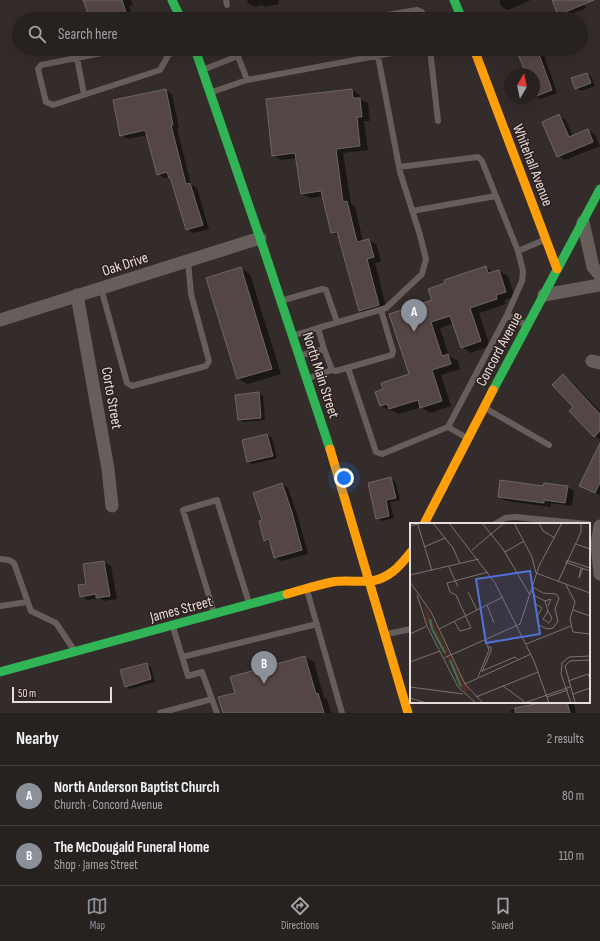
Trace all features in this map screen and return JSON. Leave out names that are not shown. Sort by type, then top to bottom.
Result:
[{"type":"street","points":[[172,0],[178,12]]},
{"type":"street","points":[[454,0],[459,12]]},
{"type":"street","name":"North Main Street","points":[[198,56],[282,301],[334,461],[404,690],[408,713]]},
{"type":"street","name":"Whitehall Avenue","points":[[477,56],[557,269]]},
{"type":"street","name":"Concord Avenue","points":[[427,523],[484,407],[600,189]]},
{"type":"street","points":[[583,222],[593,267],[600,275]]},
{"type":"street","name":"Oak Drive","points":[[0,320],[260,238]]},
{"type":"street","points":[[544,295],[600,285]]},
{"type":"street","name":"Corto Street","points":[[77,295],[108,469],[112,506]]},
{"type":"street","points":[[600,526],[597,544],[600,574]]},
{"type":"street","points":[[370,581],[386,576],[398,568],[410,555]]},
{"type":"street","name":"James Street","points":[[0,672],[76,653],[332,582],[353,580],[370,581]]},
{"type":"lane","points":[[405,12],[417,10],[422,12]]},
{"type":"lane","points":[[87,56],[41,65],[38,69],[46,102],[53,105],[160,70],[168,56]]},
{"type":"lane","points":[[203,69],[238,56],[247,80]]},
{"type":"lane","points":[[211,92],[247,80],[378,56],[399,167],[426,259],[422,274],[386,308],[293,336]]},
{"type":"lane","points":[[431,56],[438,121]]},
{"type":"lane","points":[[77,58],[84,94]]},
{"type":"lane","points":[[348,368],[376,452],[382,454],[448,427],[507,315],[522,281],[523,271],[518,251],[482,161],[478,157],[399,167]]},
{"type":"lane","points":[[412,210],[496,196]]},
{"type":"lane","points":[[518,251],[546,240]]},
{"type":"lane","points":[[101,288],[127,383],[132,386],[206,366],[209,361],[191,294],[188,261]]},
{"type":"lane","points":[[282,301],[322,289],[326,290],[337,322]]},
{"type":"lane","points":[[307,379],[332,370],[336,371],[348,368],[392,355],[381,310]]},
{"type":"lane","points":[[507,315],[528,326]]},
{"type":"lane","points":[[318,328],[332,370]]},
{"type":"lane","points":[[300,356],[324,349]]},
{"type":"lane","points":[[484,407],[549,445]]},
{"type":"lane","points":[[448,427],[468,439]]},
{"type":"lane","points":[[214,614],[183,510],[217,500],[249,605]]},
{"type":"lane","points":[[497,523],[505,518],[515,517],[578,523]]},
{"type":"lane","points":[[590,524],[600,526]]},
{"type":"lane","points":[[0,559],[9,560],[14,563],[30,611],[56,623],[76,653]]},
{"type":"lane","points":[[307,589],[342,713]]},
{"type":"lane","points":[[0,606],[28,602]]},
{"type":"lane","points":[[182,657],[317,624]]},
{"type":"lane","points":[[172,626],[188,676],[202,672],[217,713]]},
{"type":"lane","points":[[386,635],[410,629]]},
{"type":"lane","points":[[161,713],[212,699]]},
{"type":"building","points":[[83,0],[122,0],[126,12],[87,12]]},
{"type":"building","points":[[552,0],[594,0],[565,12],[557,12]]},
{"type":"building","points":[[519,56],[540,56],[552,90],[540,95],[540,68],[524,68]]},
{"type":"building","points":[[587,73],[591,83],[575,89],[571,78]]},
{"type":"building","points":[[166,89],[173,125],[171,125],[186,184],[190,183],[203,225],[186,230],[170,177],[169,178],[167,172],[157,175],[145,130],[120,136],[113,100]]},
{"type":"building","points":[[352,89],[353,98],[360,98],[362,117],[357,117],[360,146],[336,149],[343,202],[347,201],[357,242],[369,239],[374,257],[367,259],[379,305],[359,311],[337,232],[331,233],[321,191],[301,194],[295,153],[272,156],[266,99]]},
{"type":"building","points":[[559,114],[569,137],[588,129],[593,142],[557,157],[542,122]]},
{"type":"building","points":[[486,266],[488,273],[499,270],[506,292],[496,295],[497,299],[470,308],[481,341],[461,348],[450,316],[431,322],[442,356],[448,354],[451,364],[432,370],[442,401],[420,408],[418,400],[389,409],[387,404],[380,406],[375,392],[383,389],[381,383],[409,374],[389,314],[432,300],[428,289],[445,283],[444,280]]},
{"type":"building","points":[[241,267],[272,369],[237,379],[206,278]]},
{"type":"building","points":[[563,374],[600,414],[600,431],[594,437],[569,411],[573,407],[552,385]]},
{"type":"building","points":[[259,392],[261,418],[238,420],[235,395]]},
{"type":"building","points":[[267,434],[273,456],[247,462],[242,440]]},
{"type":"building","points":[[600,443],[600,483],[595,493],[579,486]]},
{"type":"building","points":[[391,477],[396,498],[386,500],[389,516],[376,519],[368,483]]},
{"type":"building","points":[[500,480],[543,486],[544,483],[568,486],[565,503],[544,500],[544,503],[498,497]]},
{"type":"building","points":[[282,483],[292,512],[302,550],[274,558],[269,539],[264,541],[259,521],[262,520],[253,493]]},
{"type":"building","points":[[104,561],[110,596],[96,598],[96,594],[80,597],[78,585],[86,584],[83,564]]},
{"type":"building","points":[[305,656],[316,694],[318,693],[324,713],[223,713],[218,697],[235,693],[230,677]]},
{"type":"building","points":[[147,663],[151,679],[125,687],[120,670]]},
{"type":"building","points":[[540,703],[567,703],[570,713],[515,713],[515,708]]},
{"type":"traffic: fast","points":[[172,0],[178,12]]},
{"type":"traffic: fast","points":[[454,0],[459,12]]},
{"type":"traffic: fast","points":[[197,56],[330,449]]},
{"type":"traffic: fast","points":[[493,390],[600,189]]},
{"type":"traffic: fast","points":[[0,672],[287,594]]},
{"type":"traffic: slow","points":[[477,56],[557,269]]},
{"type":"traffic: slow","points":[[425,523],[493,390]]},
{"type":"traffic: slow","points":[[330,449],[408,713]]},
{"type":"traffic: slow","points":[[287,594],[332,582],[376,580],[388,575],[398,567],[410,553]]},
{"type":"place","name":"North Anderson Baptist Church","points":[[414,332]]},
{"type":"place","name":"The McDougald Funeral Home","points":[[264,684]]}]
